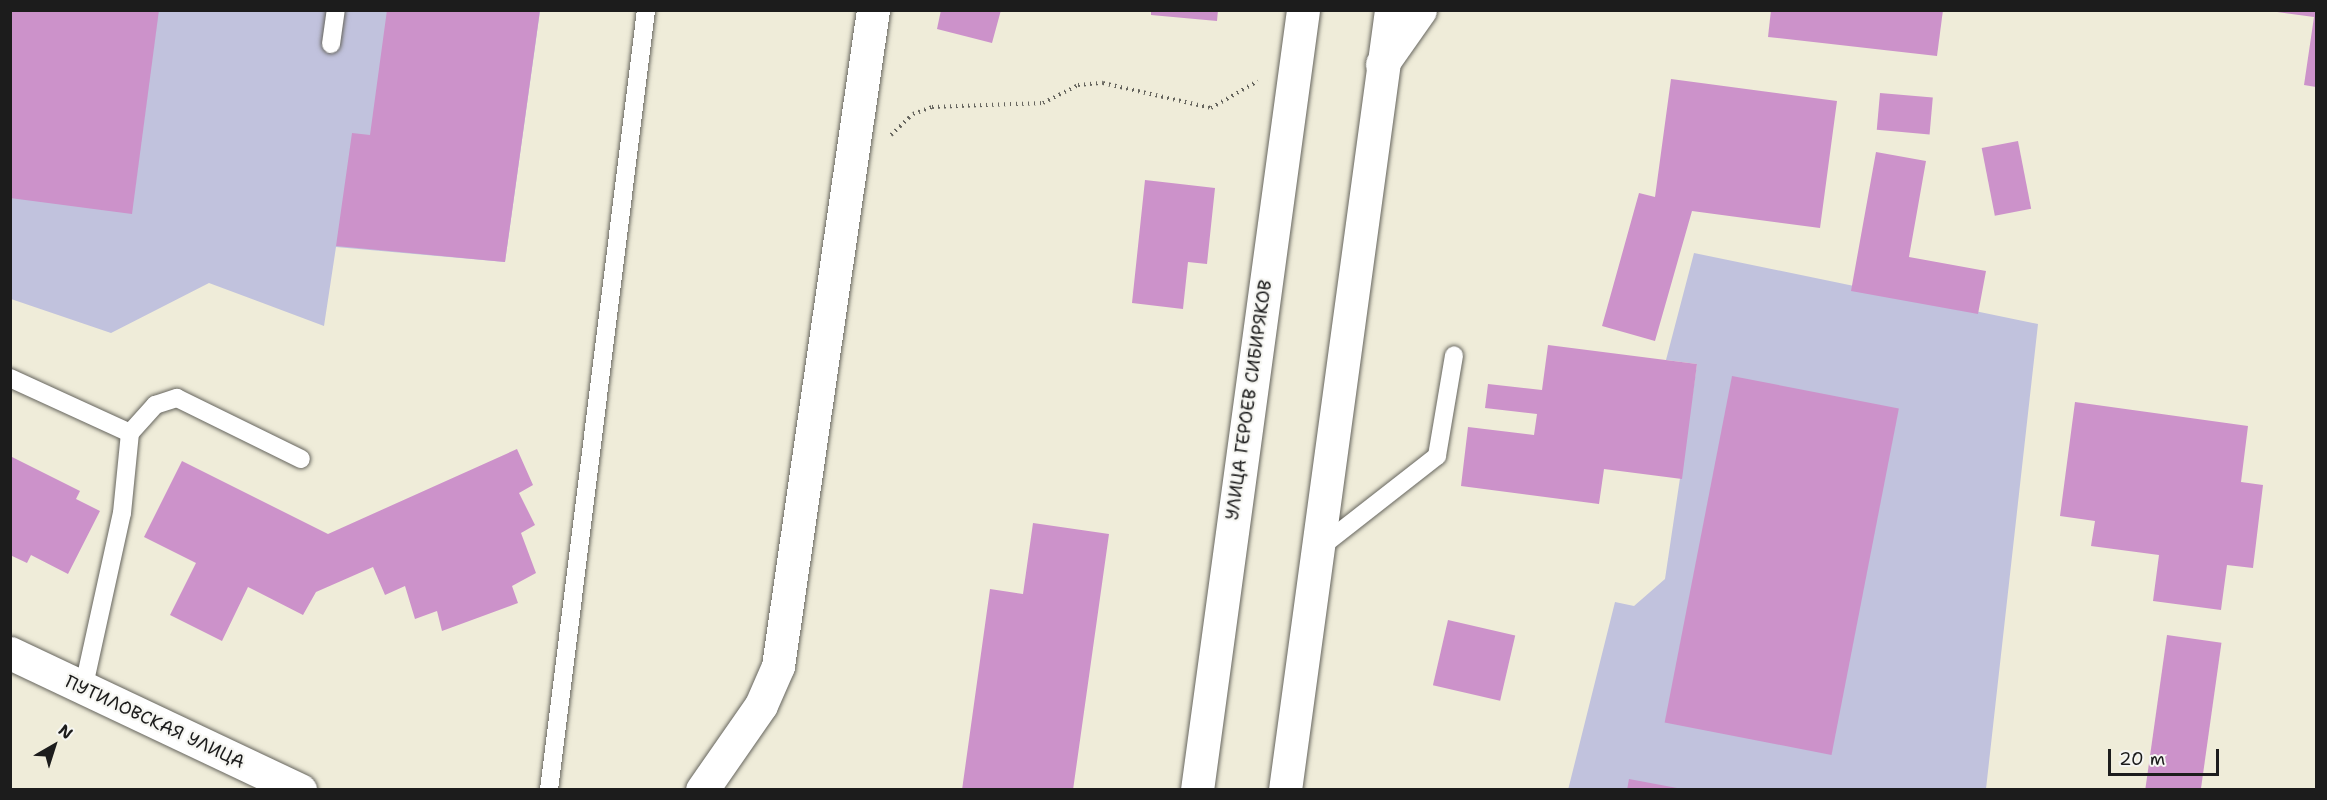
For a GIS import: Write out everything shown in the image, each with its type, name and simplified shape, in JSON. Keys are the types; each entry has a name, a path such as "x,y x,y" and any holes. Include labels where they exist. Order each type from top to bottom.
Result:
{"main road":[{"path":"702,789 761,705 778,666 873,10"},
{"name":"УЛИЦА ГЕРОЕВ СИБИРЯКОВ","path":"1197,789 1294,60 1304,10"},
{"path":"1285,789 1314,552 1391,10"},
{"path":"1382,64 1420,10"},
{"name":"ПУТИЛОВСКАЯ УЛИЦА","path":"10,653 83,690 300,789"}],"lane":[{"path":"331,44 336,10"},
{"path":"549,789 646,10"},
{"path":"1314,552 1437,456 1454,355"},
{"path":"10,378 130,433"},
{"path":"83,690 122,513 130,433 155,405 177,398 301,459"}],"path":[{"path":"889,137 913,114 932,106 1043,103 1078,85 1102,83 1211,108 1294,60"}],"shaded area":[{"path":"11,11 540,11 505,262 336,247 324,326 209,283 111,333 11,299"},
{"path":"1694,253 2038,324 1986,789 1568,790 1615,602 1634,606 1665,579 1697,364 1666,360"}],"building":[{"path":"10,10 159,10 132,214 10,198"},
{"path":"387,10 540,10 505,262 336,246 352,133 370,135"},
{"path":"941,10 1001,10 992,43 937,29"},
{"path":"1151,10 1218,10 1217,21 1151,15"},
{"path":"1771,10 1943,10 1937,56 1768,37"},
{"path":"2316,10 2316,87 2304,85 2314,17 2277,12"},
{"path":"1671,79 1837,101 1820,228 1692,211 1655,341 1602,326 1639,193 1655,197"},
{"path":"1880,93 1933,98 1930,134 1877,130"},
{"path":"2018,141 2031,209 1995,216 1982,148"},
{"path":"1876,152 1926,161 1909,257 1986,271 1978,314 1851,291"},
{"path":"1145,180 1215,188 1207,264 1188,262 1183,309 1132,303"},
{"path":"1548,345 1697,364 1682,479 1604,469 1599,504 1461,486 1468,427 1534,435 1537,414 1485,408 1488,384 1542,390"},
{"path":"1732,376 1899,408 1832,755 1665,723"},
{"path":"2075,402 2248,426 2241,482 2263,485 2253,568 2227,565 2221,610 2153,601 2159,555 2091,546 2095,521 2060,516"},
{"path":"517,449 533,485 519,493 535,525 521,533 536,573 512,586 518,603 442,631 437,611 415,619 405,586 385,595 373,567 316,592 303,615 248,587 222,641 170,615 196,563 144,537 182,461 328,534"},
{"path":"10,456 80,491 76,499 100,511 68,574 31,555 27,563 10,555"},
{"path":"1033,523 1109,534 1073,790 962,790 990,589 1023,594"},
{"path":"1448,620 1515,636 1500,701 1433,685"},
{"path":"2167,635 2221,643 2201,790 2145,790"},
{"path":"1629,779 1677,788 1677,790 1627,790"}]}
